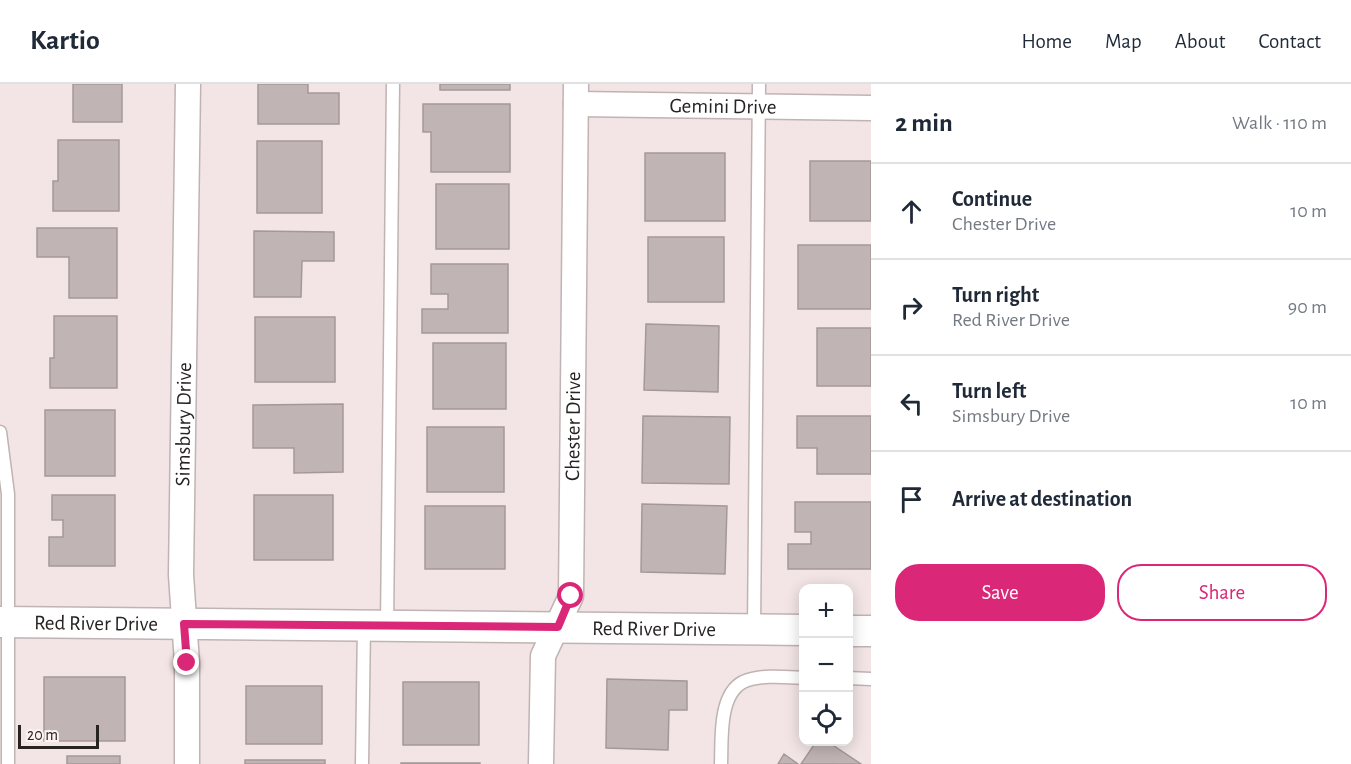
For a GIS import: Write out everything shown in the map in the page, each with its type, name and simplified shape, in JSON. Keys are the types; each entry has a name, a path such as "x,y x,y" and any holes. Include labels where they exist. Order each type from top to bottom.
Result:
{"street":[{"name":"Simsbury Drive","path":"187,764 187,663 181,575 188,84"},
{"name":"Gemini Drive","path":"576,94 757,108 871,108"},
{"name":"Chester Drive","path":"541,764 543,656 571,596 576,94"},
{"name":"Red River Drive","path":"4,622 799,630"},
{"path":"853,631 871,631"}],"lane":[{"path":"362,764 376,626 393,84"},
{"path":"754,630 759,84"},
{"path":"0,432 8,494 4,622 8,764"},
{"path":"721,764 723,716 729,698 742,682 765,677 799,678"},
{"path":"853,678 871,679"}],"building":[{"path":"73,84 122,84 122,122 73,122"},
{"path":"258,84 308,84 308,93 339,93 339,124 258,124"},
{"path":"440,84 510,84 510,90 440,90"},
{"path":"423,104 510,104 510,172 431,172 431,132 423,132"},
{"path":"58,140 119,140 119,211 53,211 53,181 58,181"},
{"path":"257,141 322,141 322,213 257,213"},
{"path":"645,153 725,153 725,221 645,221"},
{"path":"810,161 871,161 871,221 810,221"},
{"path":"436,184 509,184 509,249 436,249"},
{"path":"37,228 117,228 117,298 69,298 69,257 37,257"},
{"path":"254,231 334,232 334,261 302,261 301,297 254,297"},
{"path":"648,237 724,237 724,302 648,302"},
{"path":"798,245 871,245 871,309 798,309"},
{"path":"431,264 508,264 508,333 422,333 422,309 448,309 448,294 431,294"},
{"path":"54,316 117,316 117,388 50,388 50,358 54,358"},
{"path":"255,317 335,317 335,382 255,382"},
{"path":"646,324 719,326 718,392 644,390"},
{"path":"817,328 871,328 871,386 817,386"},
{"path":"433,343 506,343 506,409 433,409"},
{"path":"343,404 343,472 294,473 294,448 253,448 253,405"},
{"path":"45,410 115,410 115,476 45,476"},
{"path":"643,416 730,417 729,484 642,483"},
{"path":"797,416 871,416 871,474 817,474 817,448 797,448"},
{"path":"427,427 504,427 504,492 427,492"},
{"path":"52,495 115,495 115,566 49,566 49,537 63,537 63,520 52,520"},
{"path":"254,495 333,495 333,560 254,560"},
{"path":"795,502 871,502 871,569 788,569 788,544 811,544 811,532 795,532"},
{"path":"642,504 727,506 725,574 641,572"},
{"path":"425,506 505,506 505,569 425,569"},
{"path":"44,677 125,677 125,741 44,741"},
{"path":"607,679 687,681 687,710 669,710 668,750 606,748"},
{"path":"403,682 479,682 479,745 403,745"},
{"path":"246,686 322,686 322,744 246,744"},
{"path":"813,746 834,746 861,764 801,764"},
{"path":"784,754 798,764 778,764"},
{"path":"67,756 120,756 120,764 67,764"},
{"path":"245,760 325,760 325,764 245,764"},
{"path":"480,763 480,764 401,764"}],"route":[{"path":"187,663 184,624 558,627 571,596"}]}
